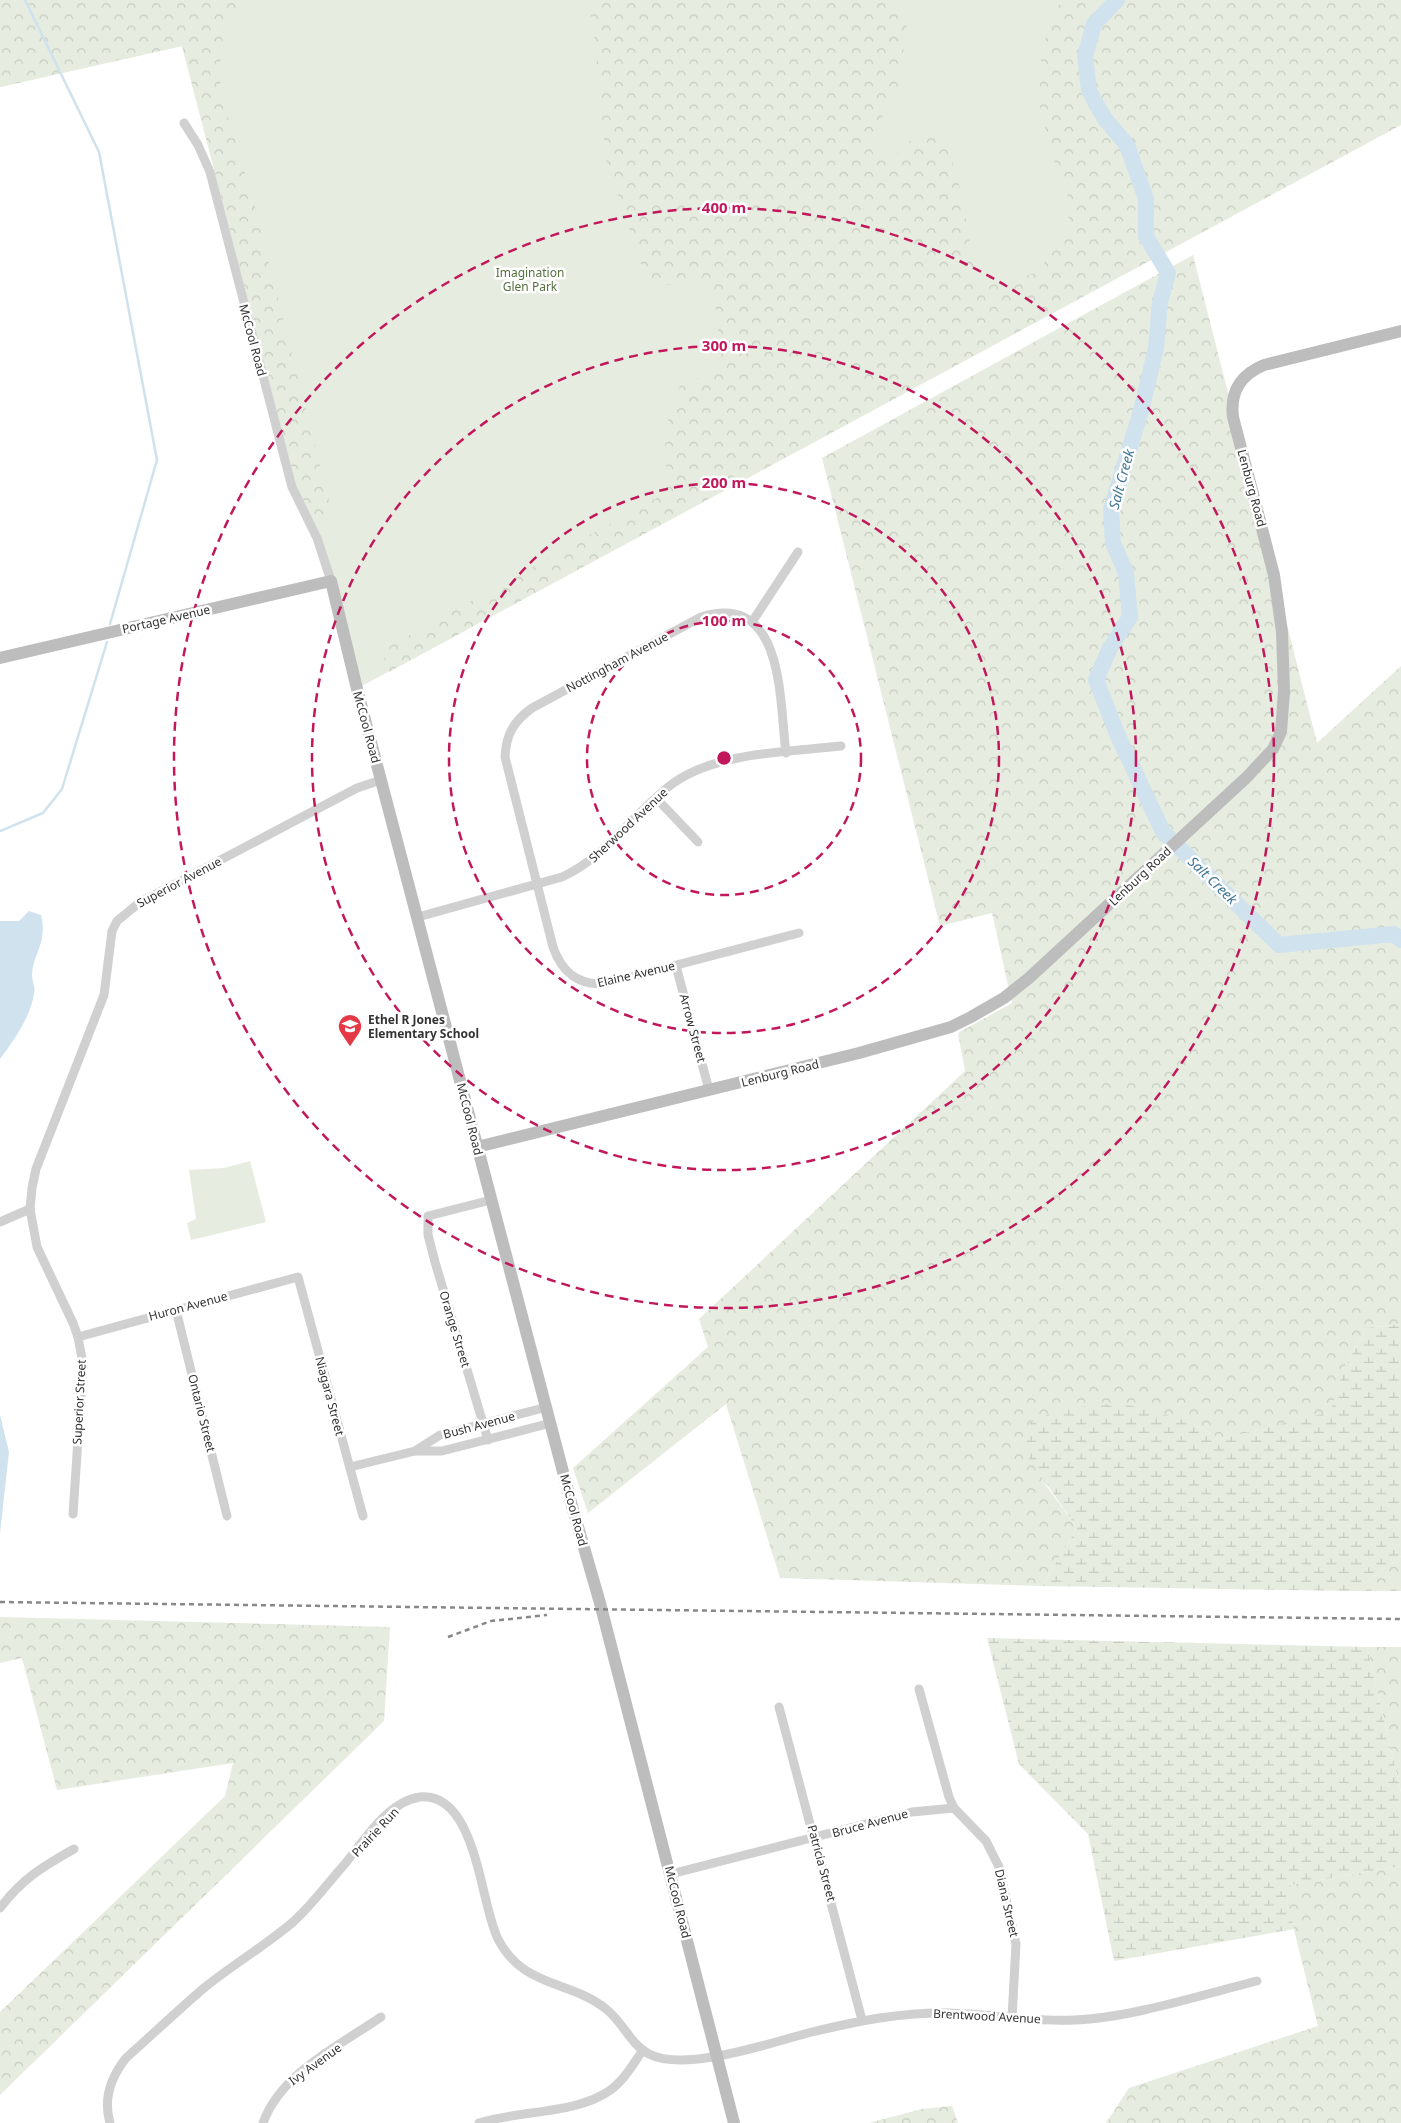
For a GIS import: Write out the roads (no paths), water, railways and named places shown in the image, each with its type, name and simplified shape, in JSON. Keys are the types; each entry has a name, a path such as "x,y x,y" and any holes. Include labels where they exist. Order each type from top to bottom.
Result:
{"street":[{"name":"McCool Road","path":"184,123 198,145 210,172 289,477 317,538 331,581 358,693 671,1874 734,2123"},
{"name":"Lenburg Road","path":"478,1147 869,1050 950,1026 972,1017 1004,998 1029,978 1265,759 1277,742 1282,723 1284,691 1278,592 1271,556 1233,417 1232,403 1235,390 1247,375 1264,365 1401,331"},
{"path":"786,753 771,648 761,630 752,622 798,552"},
{"name":"Portage Avenue","path":"0,658 331,581"},
{"name":"Nottingham Avenue","path":"536,884 505,756 505,745 513,724 532,708 701,617 731,613 752,622"},
{"name":"Sherwood Avenue","path":"418,917 562,877 587,863 656,798 684,776 710,764 841,746"},
{"name":"Superior Avenue","path":"30,1209 36,1170 104,995 109,942 117,921 140,903 357,788 381,780"},
{"path":"656,798 698,842"},
{"name":"Elaine Avenue","path":"536,884 557,958 571,976 586,983 600,984 799,933"},
{"name":"Arrow Street","path":"676,966 709,1090"},
{"name":"Orange Street","path":"488,1440 435,1262 428,1235 428,1216 491,1200"},
{"path":"0,1222 30,1209"},
{"name":"Superior Street","path":"30,1209 37,1247 43,1264 78,1337 83,1364 73,1514"},
{"name":"Huron Avenue","path":"78,1337 298,1277"},
{"name":"Niagara Street","path":"298,1277 363,1516"},
{"name":"Ontario Street","path":"176,1310 228,1516"},
{"name":"Bush Avenue","path":"414,1451 440,1435 546,1407"},
{"name":"Bush Avenue","path":"350,1468 414,1451 442,1451 551,1423"},
{"name":"Diana Street","path":"918,1689 945,1785 954,1808 986,1841 999,1868 1016,1944 1012,2018"},
{"name":"Patricia Street","path":"779,1707 862,2020"},
{"name":"Prairie Run","path":"110,2123 107,2112 111,2084 116,2070 126,2058 206,1987 291,1923 312,1903 386,1817 403,1803 421,1797 436,1800 450,1806 460,1821 469,1840 497,1938 524,1972 592,1999 608,2010 643,2050 664,2059 703,2059 718,2056"},
{"name":"Bruce Avenue","path":"671,1874 912,1812 954,1808"},
{"path":"0,1908 13,1891 34,1871 74,1850"},
{"name":"Brentwood Avenue","path":"718,2056 862,2020 887,2016 930,2013 1060,2020 1092,2019 1257,1981"},
{"name":"Ivy Avenue","path":"264,2123 274,2100 296,2075 381,2017"},
{"path":"480,2123 500,2117 568,2108 590,2102 609,2091 624,2077 643,2050"}],"water":[{"path":"29,911 41,915 43,925 43,933 33,967 34,992 32,1003 16,1036 0,1059 0,921 19,921"},
{"path":"0,1415 9,1452 0,1533"}],"waterway":[{"path":"25,0 99,152 157,460 110,624"},
{"name":"Salt Creek","path":"1117,0 1094,24 1085,56 1089,91 1105,119 1127,145 1146,199 1146,236 1168,273 1160,302 1156,348 1141,411 1111,509 1113,543 1126,573 1130,617 1110,648 1096,680 1118,736 1163,832 1279,945 1394,934 1401,940"},
{"path":"0,831 43,813 62,789 107,642"}],"railway":[{"path":"0,1602 1401,1619"},
{"path":"448,1637 491,1621 547,1615"}],"place":[{"name":"Ethel R Jones Elementary School","path":"350,1047"}],"park label":[{"name":"Imagination Glen Park","path":"530,279"}]}
